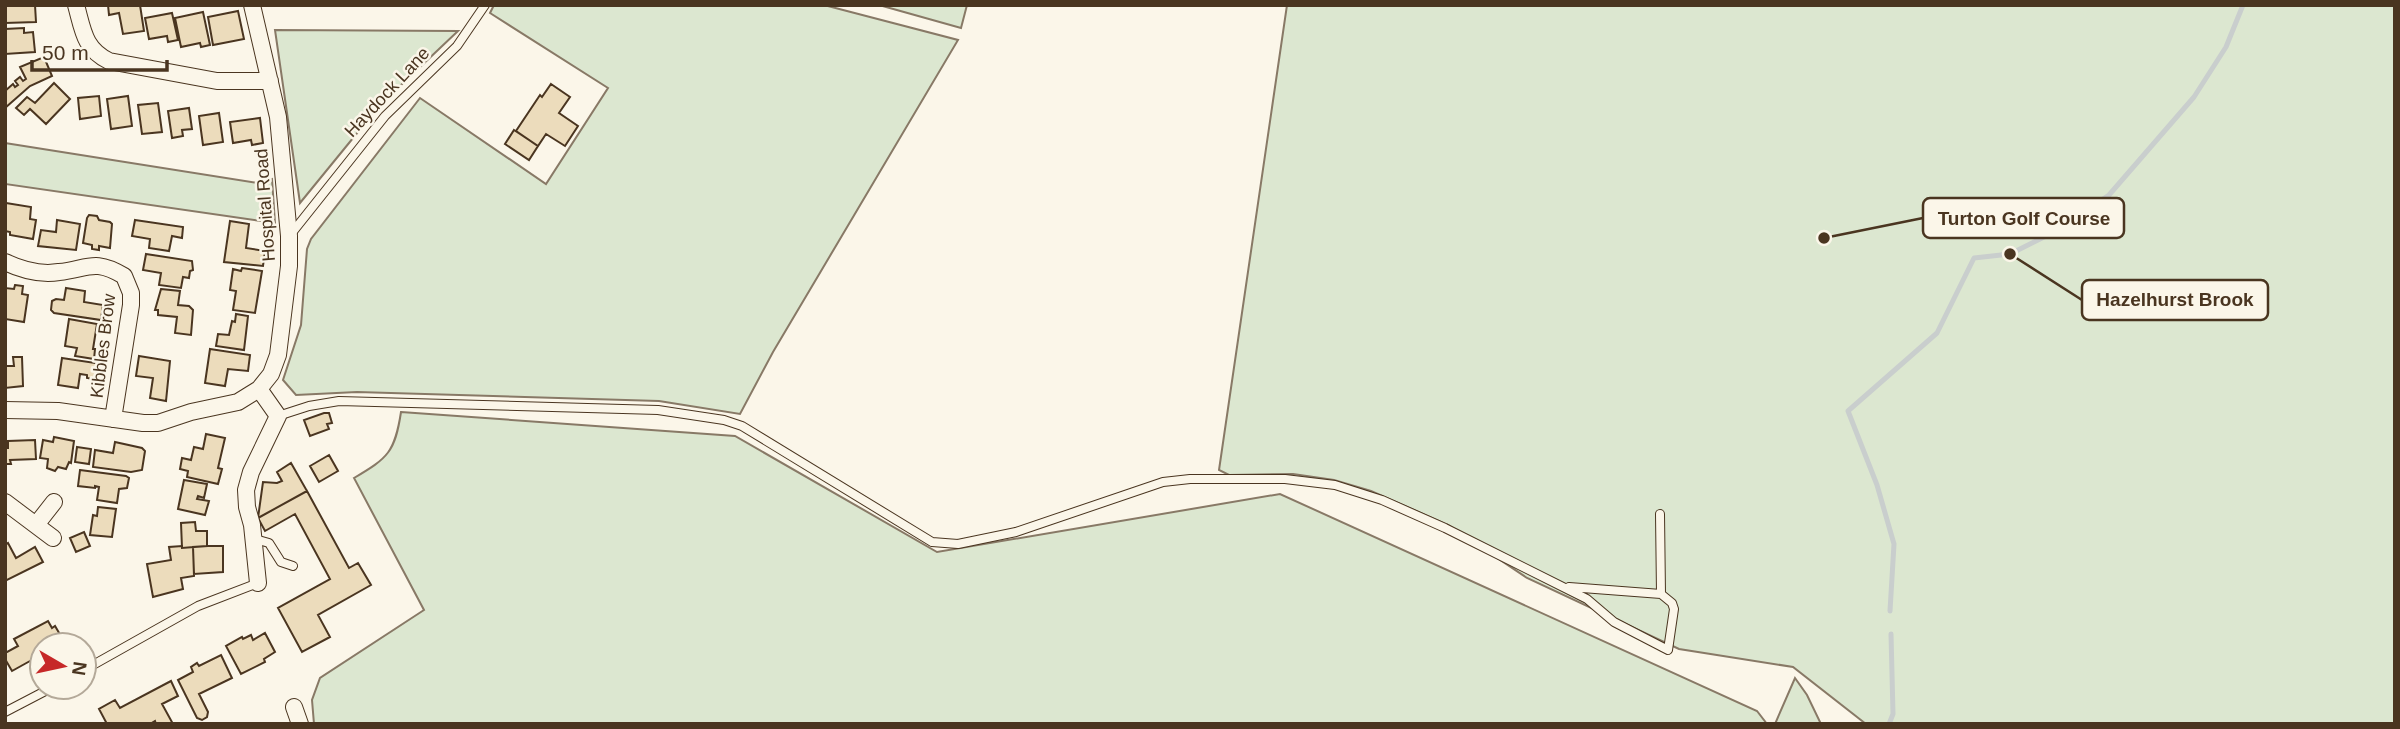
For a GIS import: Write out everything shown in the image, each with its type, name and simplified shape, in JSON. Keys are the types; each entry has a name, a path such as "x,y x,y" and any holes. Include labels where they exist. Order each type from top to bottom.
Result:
{"street":[{"path":"76,5 89,47 96,55 109,61 217,81 270,81"},
{"name":"Hospital Road","path":"252,5 278,117 289,236 289,266 278,355 271,374 259,389"},
{"name":"Kibbles Brow","path":"5,262 29,271 44,273 90,265 99,266 124,276 131,293 131,305 113,419"},
{"path":"5,410 58,411 144,424 158,423 198,410 229,406 259,389 278,416 251,472 246,490 258,583"},
{"path":"5,502 53,538"},
{"path":"36,525 54,502"},
{"path":"294,707 300,724"}],"lane":[{"name":"Haydock Lane","path":"289,236 385,116 457,46 485,5"},
{"path":"278,416 309,406 339,401 658,410 724,420 742,426 932,542 945,544 1016,532 1163,482 1190,479 1297,480 1335,485 1382,500 1445,528 1587,599 1625,629 1668,650 1674,609 1672,603 1661,594 1562,586"},
{"path":"1660,514 1661,594"},
{"path":"254,539 269,543 281,562 293,566"},
{"path":"98,662 198,606 258,583"},
{"path":"5,712 28,700"}],"green space":[{"path":"494,5 824,5 958,40 773,352 740,414 659,401 357,392 296,395 283,380 301,325 307,249 311,239 420,98 546,184 608,88 490,13"},
{"path":"879,5 967,5 961,28"},
{"path":"1287,5 2395,5 2395,724 1866,724 1793,667 1679,649 1527,578 1448,525 1371,491 1334,480 1293,474 1229,475 1219,470"},
{"path":"275,30 458,31 380,105 300,203"},
{"path":"5,143 258,183 272,179 275,223 5,184"},
{"path":"401,412 735,436 937,552 1280,494 1757,711 1767,724 314,724 312,700 320,678 424,610 354,478 375,465 388,452 396,436"},
{"path":"1795,678 1807,695 1821,724 1775,724"}],"building":[{"path":"5,5 35,5 36,22 5,23"},
{"path":"108,5 140,5 144,31 123,34 119,13 109,15"},
{"path":"238,11 244,39 213,45 208,17"},
{"path":"203,12 210,45 201,47 200,43 181,47 175,18"},
{"path":"172,13 178,40 168,42 167,36 149,39 145,18"},
{"path":"24,28 24,33 33,32 35,52 5,54 5,29"},
{"path":"44,57 52,76 30,86 5,108 5,91 13,84 15,87 18,85 15,81 20,77 23,81 26,79 20,67"},
{"path":"54,83 70,99 46,124 30,109 24,115 16,108 27,97 35,103"},
{"path":"551,84 570,97 559,113 578,126 565,146 546,134 538,146 516,131 540,95 542,97"},
{"path":"99,96 101,116 80,119 78,98"},
{"path":"128,96 132,126 111,129 107,99"},
{"path":"158,103 162,132 142,134 138,105"},
{"path":"189,108 192,129 182,130 183,136 172,138 168,111"},
{"path":"219,113 223,142 203,145 199,116"},
{"path":"260,118 263,143 252,145 251,140 233,143 230,122"},
{"path":"514,130 538,146 529,160 505,144"},
{"path":"6,203 31,207 30,219 36,220 33,239 10,235 10,232 5,231"},
{"path":"89,215 112,224 110,248 99,246 99,250 92,249 92,245 83,243"},
{"path":"57,220 80,224 76,250 38,246 41,230 56,232"},
{"path":"135,220 183,227 182,238 172,236 169,251 149,248 150,239 132,236"},
{"path":"230,221 249,224 246,248 265,251 263,266 224,262"},
{"path":"146,254 192,261 193,270 190,271 189,278 183,277 181,288 159,285 161,273 143,270"},
{"path":"242,268 262,271 255,313 233,310 236,291 230,290 233,269 241,271"},
{"path":"15,285 23,286 22,294 28,295 24,322 5,319 5,288 14,289"},
{"path":"66,288 85,291 84,302 103,305 101,320 54,313 51,310 52,301 64,300"},
{"path":"161,289 180,291 178,305 189,306 193,310 191,335 175,333 177,317 158,315 158,310 155,310"},
{"path":"236,314 248,316 244,350 216,346 218,334 229,335"},
{"path":"69,319 97,324 94,359 75,356 77,348 65,346"},
{"path":"210,349 250,355 248,371 228,369 225,386 205,383"},
{"path":"139,356 170,361 166,401 150,398 153,378 136,376"},
{"path":"13,357 22,357 23,386 5,388 5,366 14,366"},
{"path":"62,358 102,364 99,380 80,374 78,388 58,385"},
{"path":"329,413 332,423 327,424 329,429 310,436 304,420"},
{"path":"206,434 225,438 218,468 222,469 218,484 187,477 188,471 180,469 182,458 191,460 194,447 203,449"},
{"path":"54,437 74,441 71,463 69,462 66,469 58,467 55,471 47,468 48,459 40,458 43,440 53,442"},
{"path":"35,440 36,459 10,460 11,464 5,464 8,441"},
{"path":"115,442 145,451 142,470 131,472 93,467 95,450 113,453"},
{"path":"77,447 91,449 89,464 75,462"},
{"path":"329,455 338,471 319,482 310,466"},
{"path":"291,463 307,491 258,518 263,482 282,481 277,472"},
{"path":"80,470 126,476 129,478 127,488 119,489 117,503 97,500 99,487 78,486"},
{"path":"184,480 207,484 204,498 198,496 197,499 209,501 205,515 178,509"},
{"path":"307,491 349,568 358,563 371,585 318,615 330,637 302,652 278,608 330,579 295,514 265,531 258,518"},
{"path":"98,507 116,509 112,537 90,535 93,515 97,516"},
{"path":"195,522 196,531 207,531 207,546 182,548 181,523"},
{"path":"84,532 90,546 76,552 70,538"},
{"path":"8,543 16,558 35,547 43,562 5,581 5,545"},
{"path":"223,546 223,572 194,574 193,547"},
{"path":"169,547 193,547 194,576 181,578 183,589 153,597 147,564 171,560"},
{"path":"48,621 58,631 29,631"},
{"path":"28,632 28,662 12,671 5,659 5,653 18,646 14,639"},
{"path":"265,633 275,652 264,659 265,662 241,674 226,646 242,637 243,639 251,635 253,640"},
{"path":"221,655 232,678 199,694 208,712 207,717 202,720 197,718 178,680 193,672 191,667 197,663 199,666"},
{"path":"171,681 178,696 162,704 173,724 156,724 155,721 150,724 107,724 99,709 115,700 120,708"}],"waterway":[{"path":"1890,611 1894,544 1877,485 1848,411 1937,333 1974,258 2010,254 2052,233 2109,195 2194,97 2226,47 2243,5"},
{"path":"1889,724 1893,714 1891,634"}],"place":[{"name":"Turton Golf Course","path":"1824,238"},
{"name":"Hazelhurst Brook","path":"2010,254"}]}
